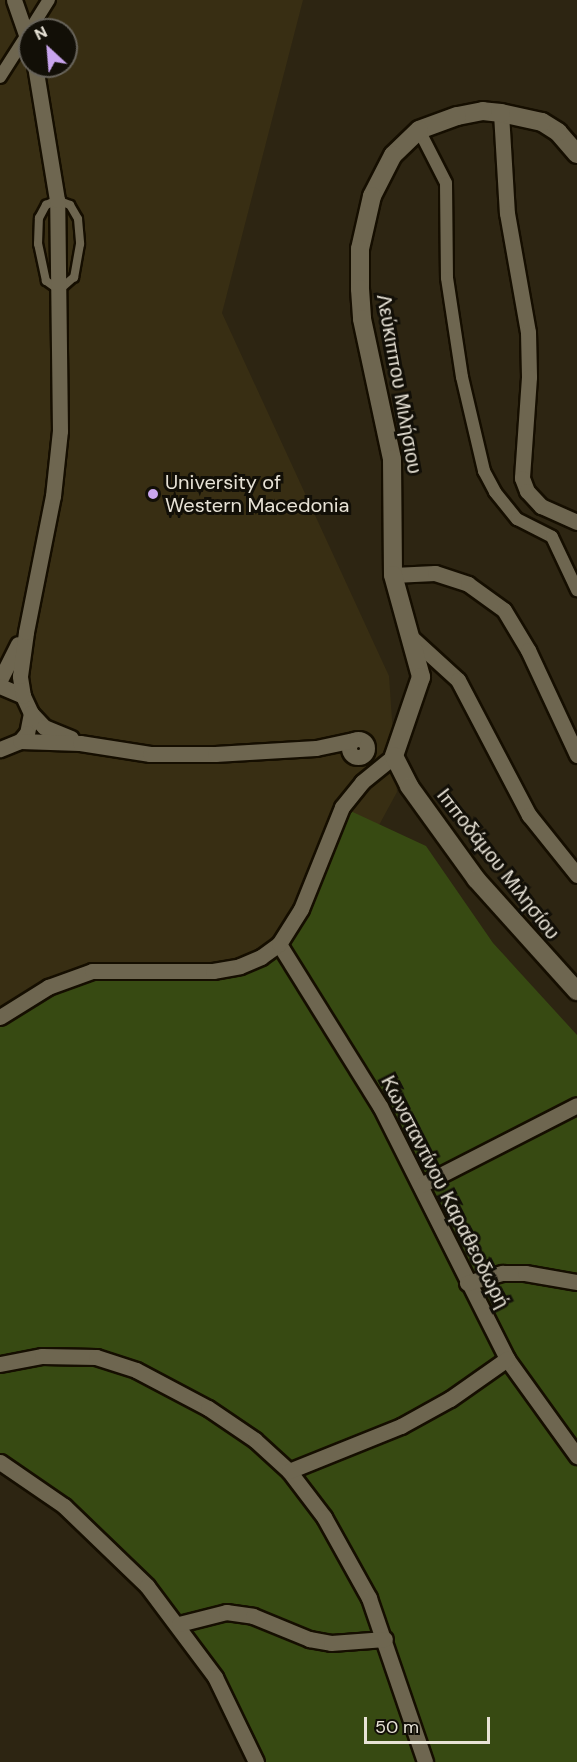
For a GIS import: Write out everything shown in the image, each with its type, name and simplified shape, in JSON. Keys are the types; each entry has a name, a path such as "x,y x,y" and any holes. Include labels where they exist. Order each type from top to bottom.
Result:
{"street":[{"path":"14,0 22,18"},
{"path":"39,18 49,0"},
{"path":"0,77 18,51"},
{"path":"37,78 57,200 60,431 54,496 26,632 20,676 23,696 31,713 44,727 80,743"},
{"path":"501,113 507,213 528,332 522,478 527,491 541,506 577,522"},
{"name":"Λεύκιππου Μιλήσιου","path":"394,756 400,731 412,714 420,685 412,638 393,575 390,548 394,477 362,320 360,249 372,196 400,148 419,130 457,116 501,113 542,122 558,132 577,154"},
{"path":"419,130 446,183 447,278 473,434 484,471 495,492 518,519 552,537 577,590"},
{"path":"393,575 435,573 484,592 504,610 528,650 577,755"},
{"path":"0,680 26,632"},
{"path":"412,638 458,680 529,815 577,875"},
{"path":"0,687 23,696"},
{"path":"20,741 27,733 31,713"},
{"path":"0,749 20,741 80,743 150,754 357,748 394,756"},
{"path":"0,1017 48,987 92,971 213,971 240,966 279,944 301,909 342,807 362,782 394,756"},
{"name":"Ιπποδάμου Μιλησίου","path":"394,756 409,786 476,879 577,991"},
{"name":"Κωνσταντίνου Καραθεοδωρή","path":"279,944 354,1058 421,1185 467,1283 507,1359 577,1455"},
{"path":"421,1185 577,1105"},
{"path":"467,1283 503,1273 525,1273 577,1282"},
{"path":"0,1364 42,1356 96,1357 135,1370 208,1408 255,1440 289,1471 353,1565 385,1639 425,1762"},
{"path":"289,1471 401,1426 450,1399 507,1359"},
{"path":"0,1462 64,1506 105,1542 179,1624 215,1677 256,1762"},
{"path":"179,1624 226,1612 254,1616 309,1639 331,1643 368,1643 385,1639"}],"shaded area":[{"name":"University of Western Macedonia","path":"0,0 303,0 222,313 389,676 397,792 280,1007 0,1093"}],"green space":[{"path":"342,807 426,846 493,943 577,1035 577,1762 256,1762 239,1721 147,1586 0,1462 0,1017 92,971 213,971 279,944"}],"place":[{"name":"University of Western Macedonia","path":"153,494"}]}
